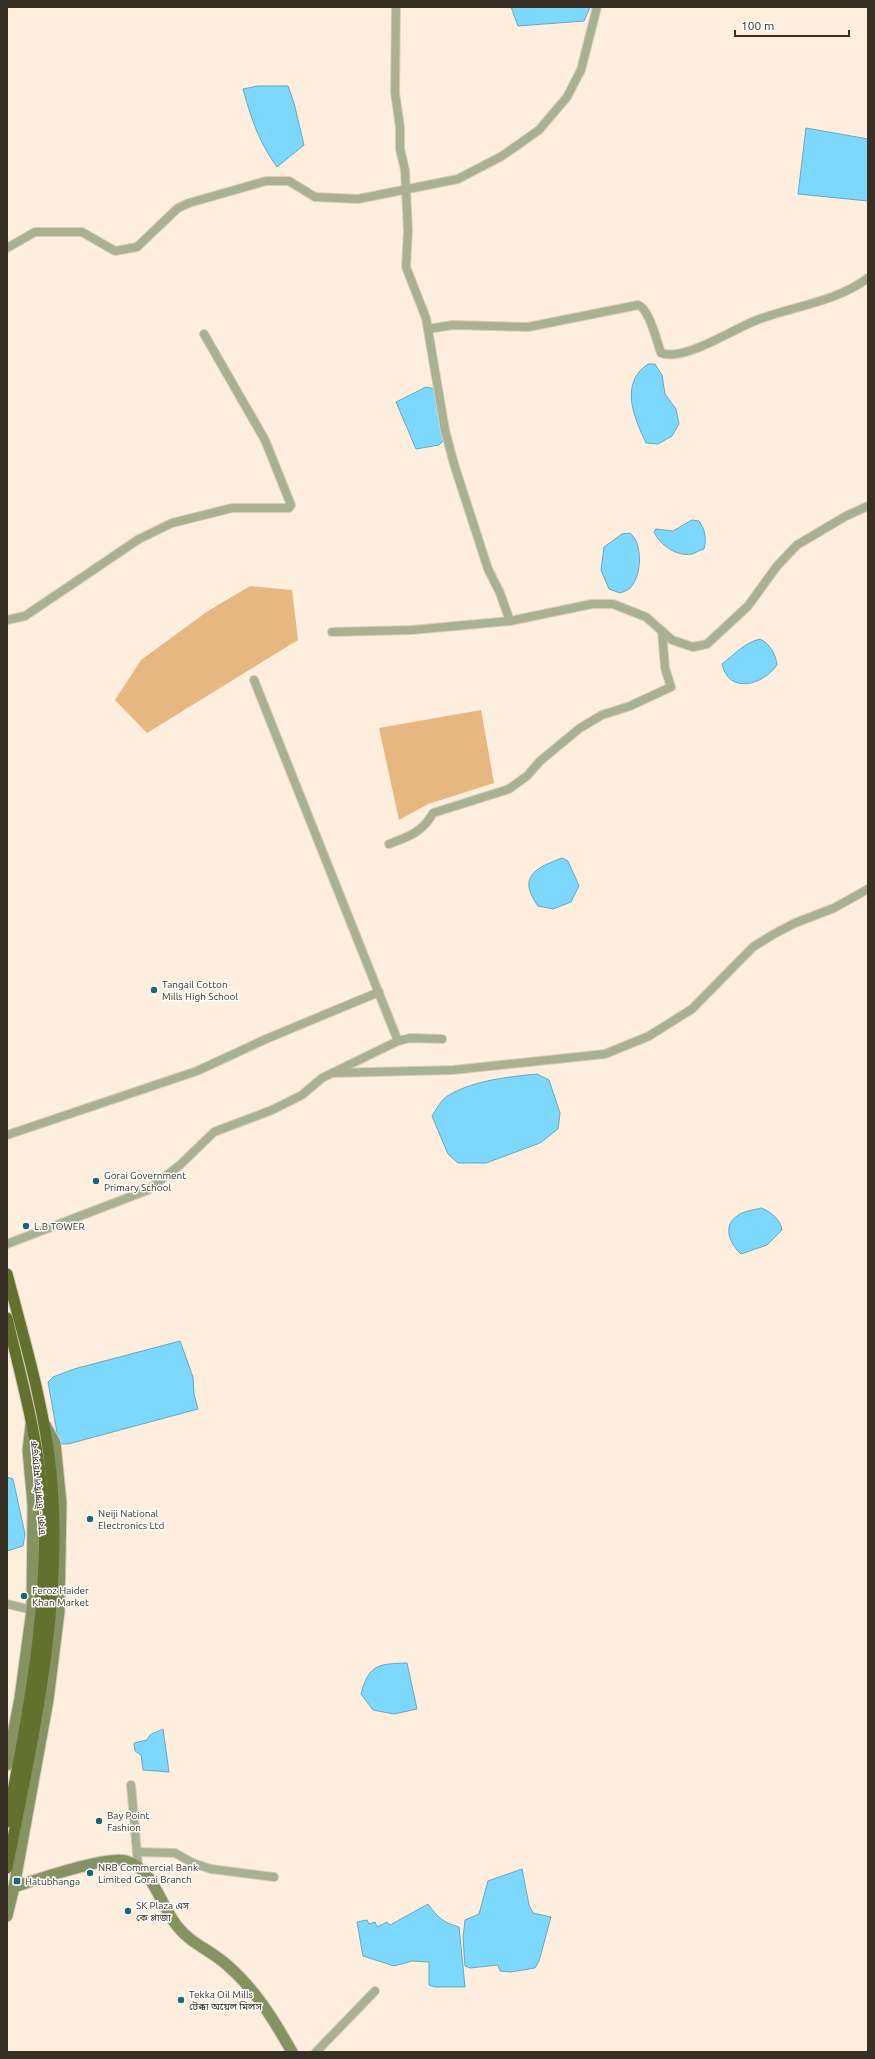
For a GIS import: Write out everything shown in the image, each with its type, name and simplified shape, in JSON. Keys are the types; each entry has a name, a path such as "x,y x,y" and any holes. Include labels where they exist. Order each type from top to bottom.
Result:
{"highway":[{"name":"ঢাকা - টাঙ্গাইল মহাসড়ক","path":"7,1274 44,1422 50,1471 54,1533 50,1624 41,1692 7,1868"},
{"name":"ঢাকা - টাঙ্গাইল মহাসড়ক","path":"7,1318 32,1421 40,1473 44,1531 40,1612 32,1690 7,1822"}],"main road":[{"path":"7,1765 20,1698 32,1610 32,1505 28,1450 32,1421"},
{"path":"7,1916 14,1887 48,1700 59,1612 61,1503 55,1444 44,1422"},
{"path":"14,1887 96,1863 124,1860 138,1865 153,1884 177,1927 202,1949 226,1963 252,1989 272,2018 292,2052"}],"street":[{"path":"396,7 395,93 406,189 408,231 406,267 426,318 445,430 454,464 488,569 500,593 510,621"},
{"path":"7,248 35,232 82,232 114,251 137,247 178,208 189,203 266,180 288,181 315,197 328,199 358,199 458,179 502,156 539,130 567,97 581,70 597,7"},
{"path":"428,329 453,325 528,327 638,305 642,306 646,313 661,353 667,355 699,348 756,320 818,302 861,283 868,278"},
{"path":"7,620 25,616 139,539 172,523 232,508 289,508 292,505 265,440 204,334"},
{"path":"332,632 412,630 510,621 592,604 613,604 646,617 672,640 693,647 707,644 748,606 777,566 797,545 846,516 868,506"},
{"path":"389,844 416,835 429,821 433,813 509,789 527,776 540,761 580,728 602,715 630,706 671,687 666,668 662,631"},
{"path":"254,680 398,1041"},
{"path":"333,1073 453,1070 605,1054 649,1036 692,1009 753,947 795,923 834,908 868,889"},
{"path":"7,1135 197,1071 266,1038 379,992"},
{"path":"7,1244 148,1190 180,1165 214,1132 272,1110 302,1095 322,1078 398,1041 410,1038 442,1039"},
{"path":"7,1604 32,1610"},
{"path":"131,1785 138,1865"},
{"path":"138,1852 176,1853 193,1863 211,1869 274,1877"},
{"path":"316,2052 375,1991"}],"shaded area":[{"path":"250,586 292,590 298,640 147,733 115,700 141,660 208,611"},
{"path":"481,710 494,783 428,804 399,820 379,728"}],"water":[{"path":"511,7 590,7 584,21 518,26"},
{"path":"258,86 288,86 294,103 304,145 277,167 256,130 243,89"},
{"path":"806,128 868,139 868,201 798,194"},
{"path":"648,364 655,364 662,375 665,394 676,409 679,424 672,436 658,444 646,443 637,422 632,401 631,391 634,381 639,372"},
{"path":"426,387 435,389 445,439 439,445 416,449 396,402"},
{"path":"692,520 699,521 704,531 705,541 704,549 692,554 681,554 675,552 660,541 654,532 656,529 673,531"},
{"path":"630,533 637,544 639,551 639,567 635,581 631,587 620,593 609,589 601,570 604,547 622,534"},
{"path":"760,639 772,649 777,665 771,672 755,682 747,684 732,680 726,674 722,664 744,646"},
{"path":"562,858 568,861 579,886 571,902 553,909 538,906 529,888 529,881 532,875 544,866"},
{"path":"537,1074 549,1080 560,1113 558,1129 540,1143 486,1163 458,1163 448,1154 432,1116 439,1104 446,1097 459,1090 481,1083 503,1078"},
{"path":"761,1208 774,1216 780,1223 782,1230 767,1245 741,1254 737,1250 729,1235 732,1220 739,1214"},
{"path":"180,1341 193,1377 194,1394 198,1409 68,1444 59,1444 48,1382 53,1377 74,1369"},
{"path":"7,1477 13,1479 25,1534 23,1546 7,1551"},
{"path":"407,1663 417,1709 394,1714 373,1710 361,1694 367,1677 371,1671 382,1665"},
{"path":"163,1729 169,1772 143,1770 141,1755 135,1751 134,1743 147,1740 150,1735"},
{"path":"522,1869 529,1905 533,1913 551,1917 539,1961 535,1968 511,1972 500,1971 498,1965 470,1968 465,1966 463,1938 465,1920 479,1914 488,1881"},
{"path":"428,1904 441,1919 449,1924 459,1927 465,1987 435,1987 429,1985 429,1962 412,1961 394,1966 363,1956 357,1922 367,1920 369,1924 375,1922 377,1927 387,1922 390,1925"}],"place":[{"name":"Tangail Cotton Mills High School","path":"154,990"},
{"name":"Gorai Government Primary School","path":"96,1181"},
{"name":"L.B TOWER","path":"26,1226"},
{"name":"Neiji National Electronics Ltd","path":"90,1519"},
{"name":"Feroz Haider Khan Market","path":"24,1596"},
{"name":"Bay Point Fashion","path":"99,1821"},
{"name":"NRB Commercial Bank Limited Gorai Branch","path":"90,1873"},
{"name":"Hatubhanga","path":"17,1881"},
{"name":"SK Plaza এস কে প্লাজা","path":"128,1911"},
{"name":"Tekka Oil Mills টেক্কা অয়েল মিলস","path":"181,2000"}]}
